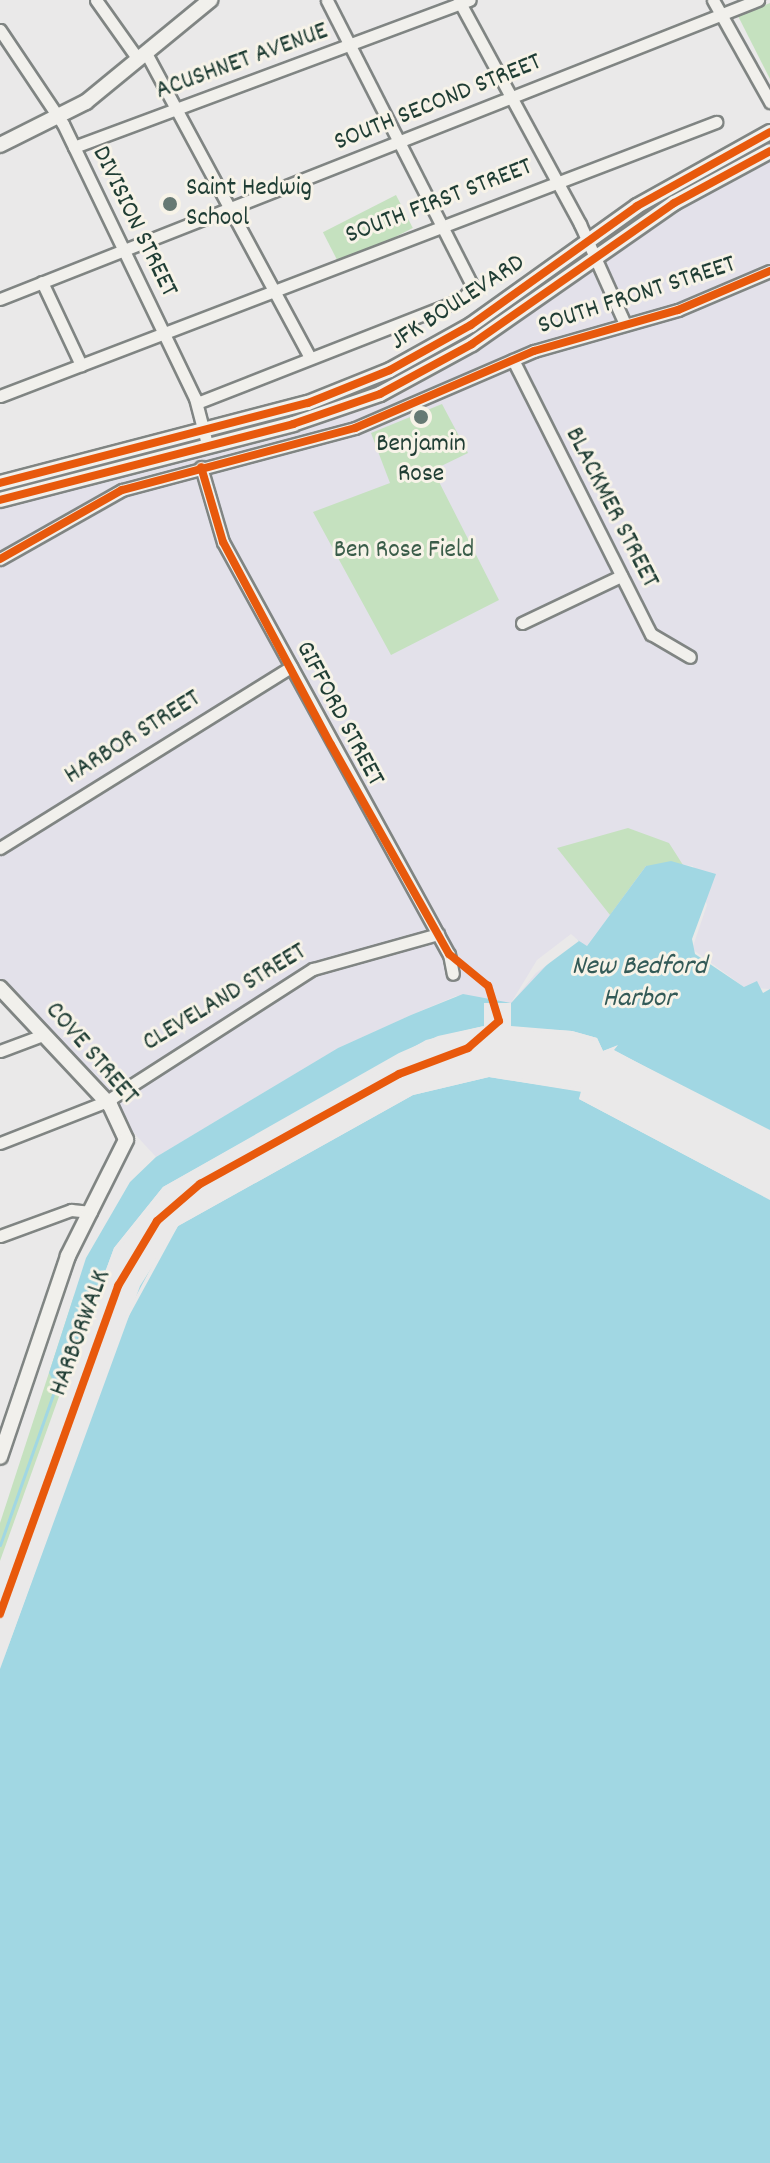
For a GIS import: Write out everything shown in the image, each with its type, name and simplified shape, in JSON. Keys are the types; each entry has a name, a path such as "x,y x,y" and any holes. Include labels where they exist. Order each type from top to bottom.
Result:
{"main road":[{"path":"0,145 57,116 142,56 207,1"},
{"name":"JFK BOULEVARD","path":"0,483 308,403 390,370 471,325 587,240 770,132"},
{"name":"JFK BOULEVARD","path":"0,500 313,419 397,386 472,344 593,256 770,151"},
{"name":"COVE STREET","path":"0,988 107,1101 125,1132 121,1159 91,1212"},
{"path":"0,1457 65,1263 91,1212"}],"street":[{"path":"96,0 179,108 276,287 310,357"},
{"path":"197,403 462,299 473,287 404,139 348,46 327,0"},
{"path":"713,0 770,102"},
{"name":"SOUTH SECOND STREET","path":"0,299 235,210 510,96 758,0"},
{"path":"463,1 587,240 625,324"},
{"name":"ACUSHNET AVENUE","path":"74,147 463,1"},
{"name":"DIVISION STREET","path":"0,30 74,147 197,403 207,444"},
{"name":"SOUTH FIRST STREET","path":"0,396 276,287 716,122"},
{"name":"SOUTH FRONT STREET","path":"0,559 105,497 201,467 355,428 513,360 625,324 770,271"},
{"path":"42,282 81,365"},
{"name":"BLACKMER STREET","path":"513,360 651,634 690,657"},
{"name":"GIFFORD STREET","path":"201,467 223,542 438,934 453,974"},
{"path":"522,623 621,576"},
{"name":"HARBOR STREET","path":"0,848 291,667"},
{"name":"CLEVELAND STREET","path":"0,1143 107,1101 313,969 438,934"},
{"path":"0,1051 43,1035"},
{"path":"0,1236 71,1210 91,1212"}],"shaded area":[{"path":"770,151 770,989 744,987 692,949 707,905 693,866 683,865 610,915 586,947 511,1003 456,996 411,1015 338,1048 156,1157 0,988 0,500 293,424 397,386 593,256"}],"green space":[{"path":"770,3 770,79 738,16"},
{"path":"396,195 413,228 340,265 323,232"},
{"name":"Ben Rose Field","path":"442,404 468,453 433,470 499,600 391,655 313,512 390,483 371,433"},
{"path":"628,828 669,843 683,865 646,866 610,915 557,848"},
{"path":"74,1296 80,1338 0,1561 0,1523"}],"water":[{"name":"New Bedford Harbor","path":"671,861 716,874 692,939 695,954 744,987 757,981 763,993 770,989 770,1130 613,1050 617,1046 603,1051 597,1038 572,1031 484,1026 426,1040 163,1187 114,1248 67,1376 56,1386 49,1373 86,1258 130,1182 156,1157 338,1048 411,1015 463,994 511,1003 573,937 587,946 646,866"},
{"path":"489,1077 582,1092 579,1099 770,1200 770,2163 0,2163 0,1669 140,1286 178,1226 413,1095"}],"pier":[{"path":"571,934 586,947 579,941 536,973 511,1003 537,960"},
{"path":"484,1003 511,1003 511,1026 572,1031 597,1038 603,1051 618,1045 614,1050 770,1134 609,1050 602,1054 594,1041 571,1035 485,1026 427,1044 166,1190 118,1250 71,1377 63,1387 114,1248 163,1187 399,1053 438,1036 484,1026"},
{"path":"488,1073 583,1088 584,1097 770,1200 579,1099 581,1091 489,1077 413,1095 178,1226 123,1327 0,1669 120,1326 175,1223 411,1092"}],"waterway":[{"path":"0,1545 56,1386"}],"cycle path":[{"path":"0,483 308,403 390,370 471,325 637,206 770,132"},
{"path":"0,500 293,424 380,394 472,344 674,203 770,151"},
{"path":"0,559 122,490 355,428 534,351 678,310 770,271"},
{"name":"HARBORWALK","path":"0,1614 118,1286 157,1221 200,1184 399,1074 468,1048 499,1021 488,986 449,954 331,745 223,542 201,467"}],"place":[{"name":"Saint Hedwig School","path":"170,204"},
{"name":"Benjamin Rose","path":"421,417"}]}
